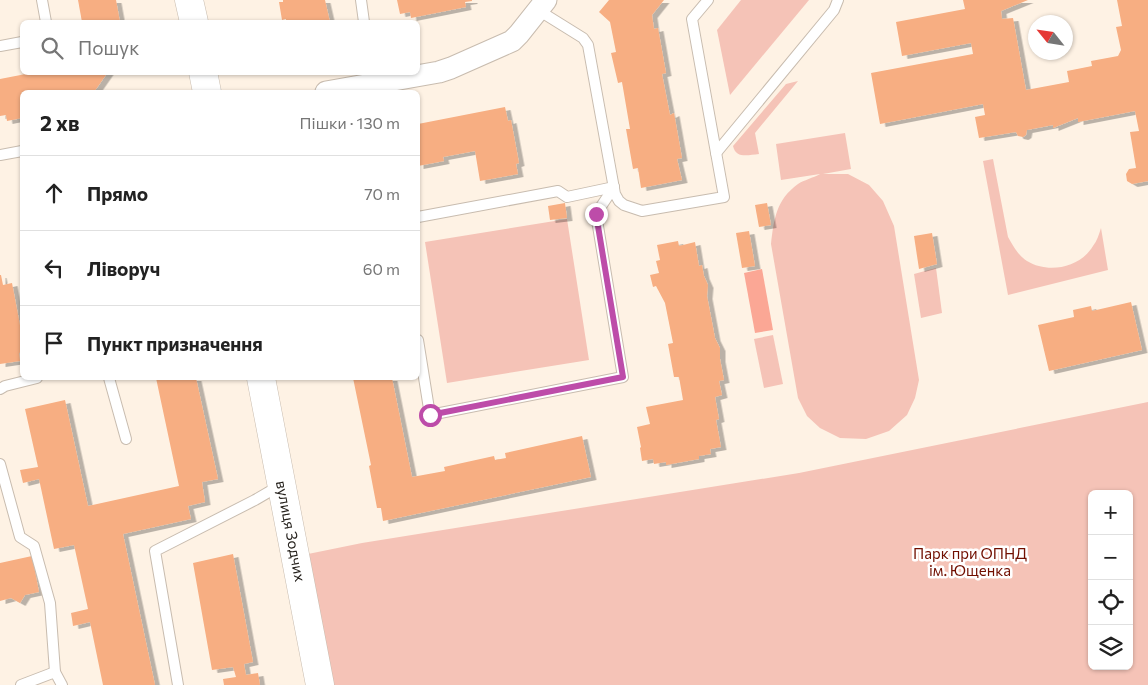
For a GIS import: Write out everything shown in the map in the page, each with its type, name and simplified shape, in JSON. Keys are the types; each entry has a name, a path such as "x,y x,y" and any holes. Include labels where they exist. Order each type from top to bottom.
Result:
{"main road":[{"path":"189,0 194,20"},
{"path":"204,75 207,90"},
{"name":"вулиця Зодчих","path":"261,380 320,685"}],"street":[{"path":"420,74 439,72 452,68 512,41 520,34 542,5"},
{"path":"333,90 375,78 407,75"}],"lane":[{"path":"42,0 46,20"},
{"path":"361,0 364,20"},
{"path":"542,5 583,38 588,45 615,194 624,206 642,211 724,197 692,19 708,0"},
{"path":"716,153 834,10 838,0"},
{"path":"0,46 20,42"},
{"path":"0,155 20,151"},
{"path":"420,217 558,191 566,197 614,187"},
{"path":"420,352 430,415 623,377 596,214 614,187"},
{"path":"0,389 29,380"},
{"path":"110,380 126,439"},
{"path":"0,464 20,537 34,546 50,603 55,672 62,685"},
{"path":"178,685 155,551 282,485"},
{"path":"22,685 55,672"}],"green space":[{"path":"741,0 809,0 730,95 717,30"},
{"path":"798,81 755,133 759,154 740,155 737,153 733,146 786,84"},
{"path":"845,133 851,169 823,174 848,174 869,185 883,201 894,226 919,380 915,398 907,415 889,431 866,439 840,438 820,428 807,416 798,398 771,244 777,211 785,197 798,184 820,174 781,180 776,144"},
{"path":"993,159 1008,237 1021,256 1035,265 1044,267 1054,268 1072,264 1087,253 1096,242 1101,228 1108,270 1008,295 983,161"},
{"path":"567,219 589,360 447,383 425,242"},
{"path":"936,268 942,313 921,318 914,274"},
{"path":"773,335 783,384 764,388 754,339"},
{"name":"Парк при ОПНД ім. Ющенка","path":"1148,402 1148,685 331,685 308,554 362,543 799,473"}],"shaded area":[{"path":"762,269 773,330 755,333 744,273"}],"building":[{"path":"78,0 116,0 120,20 82,20"},
{"path":"283,0 325,0 330,20 282,20 279,2 283,2"},
{"path":"397,0 472,1 465,2 466,7 411,18 410,12 400,14"},
{"path":"609,0 664,0 652,15 654,29 658,28 666,73 662,74 670,115 674,113 682,158 677,159 682,180 641,188 638,168 633,169 626,129 630,129 622,82 618,83 611,53 616,52 610,22 599,12"},
{"path":"963,0 1028,0 1001,11 1002,19 1013,18 1026,90 1069,82 1067,71 1092,66 1091,61 1118,56 1121,50 1116,27 1122,26 1117,0 1148,0 1148,181 1132,184 1127,181 1126,174 1129,169 1136,168 1130,132 1139,131 1135,111 1078,122 1078,118 1053,128 1053,125 1027,130 1026,135 1023,137 1018,136 1016,132 979,138 975,117 985,115 983,104 880,124 871,73 973,54 971,43 902,56 896,22 965,9"},
{"path":"21,75 106,75 95,90 20,90 20,118 7,121 6,115 0,116 0,79"},
{"path":"505,107 508,121 511,120 519,163 516,164 518,174 480,181 475,151 443,157 444,161 420,166 420,124"},
{"path":"565,203 567,218 550,220 548,206"},
{"path":"767,203 771,225 759,227 755,205"},
{"path":"749,231 755,266 742,268 736,233"},
{"path":"932,233 937,264 919,269 914,236"},
{"path":"678,241 679,246 695,242 699,266 702,265 708,285 707,296 715,338 720,348 724,380 719,381 722,395 715,397 719,419 716,420 721,447 710,449 711,454 699,456 699,459 666,465 666,462 654,464 653,459 642,461 637,427 650,424 646,407 683,400 679,377 674,377 668,344 673,343 665,303 656,286 653,287 650,275 659,273 656,261 660,260 657,245"},
{"path":"1,275 3,285 12,283 20,325 20,361 0,364"},
{"path":"1131,302 1142,350 1049,371 1038,325 1074,317 1073,310 1091,306 1092,311"},
{"path":"156,380 196,380 218,479 202,482 205,502 188,506 191,519 123,534 155,685 103,685 90,622 73,626 71,613 88,609 74,545 54,549 39,479 23,483 20,470 38,467 25,409 65,400 88,506 179,486"},
{"path":"353,380 392,380 412,477 445,471 444,467 494,456 495,460 506,458 505,453 582,436 591,477 383,521 381,508 377,508 369,466 371,465"},
{"path":"233,554 253,662 244,664 246,675 258,673 260,685 224,685 223,679 236,677 233,667 212,670 193,563"},
{"path":"32,556 39,592 25,595 20,603 11,598 0,601 0,563"}],"route":[{"path":"430,415 623,377 596,214"}]}
